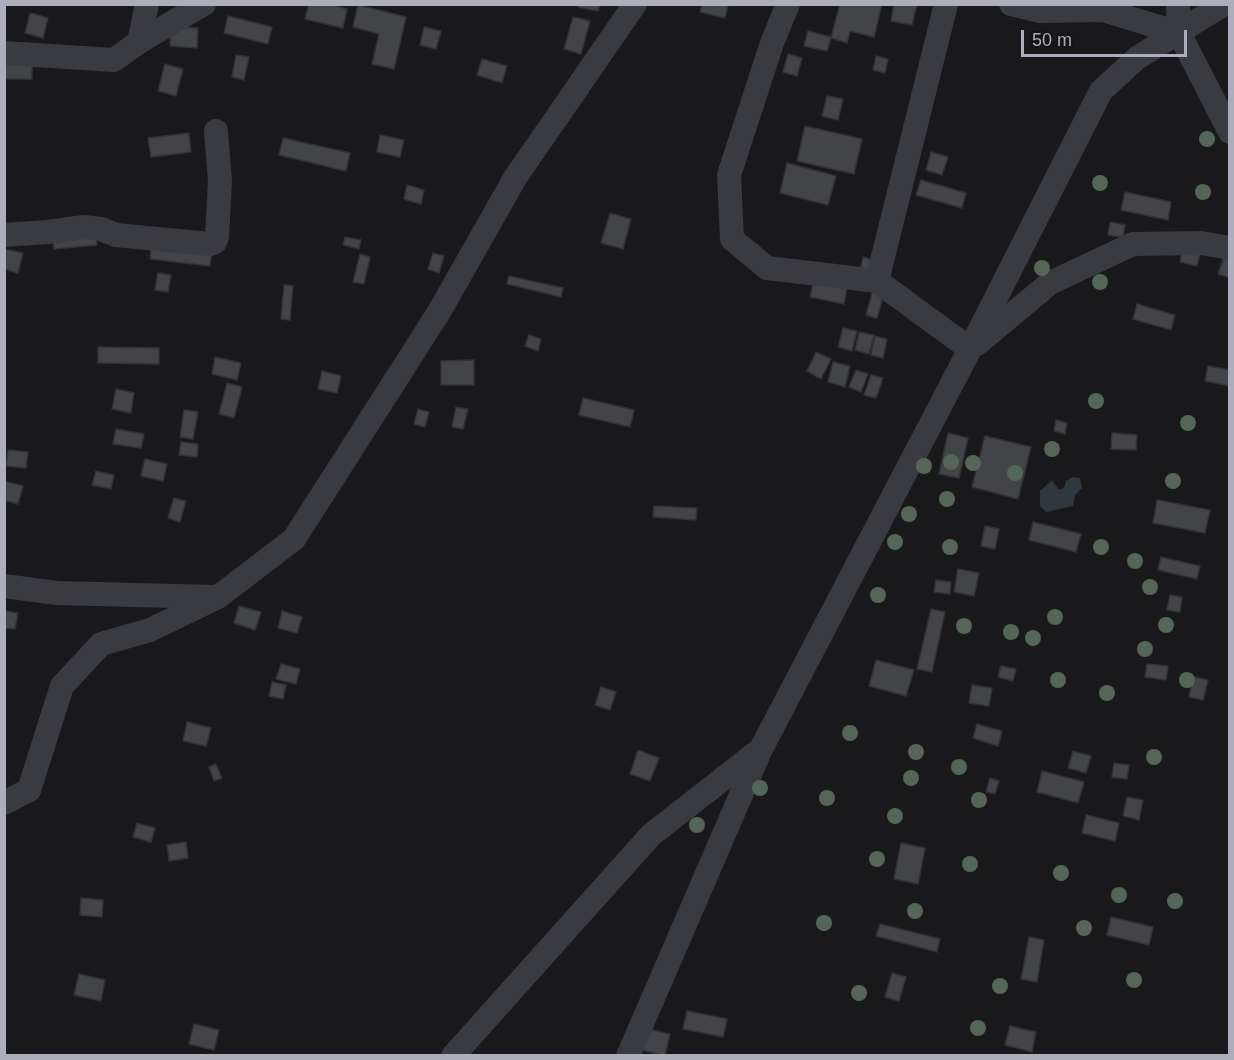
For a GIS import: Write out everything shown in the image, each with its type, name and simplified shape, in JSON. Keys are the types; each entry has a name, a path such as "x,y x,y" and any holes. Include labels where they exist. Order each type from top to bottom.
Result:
{"street":[{"path":"139,42 147,4"},
{"path":"4,53 114,60 139,42 204,4"},
{"path":"4,803 30,790 62,686 101,644 150,630 218,597 294,539 439,312 515,178 635,4"},
{"path":"788,4 772,43 729,175 732,239 767,268 877,281 970,350"},
{"path":"877,281 946,4"},
{"path":"1011,4 1040,11 1103,10 1179,33"},
{"path":"1178,4 1179,33 1230,132"},
{"path":"628,1056 761,749 970,350 1101,91 1137,58 1224,4"},
{"path":"4,235 84,227 101,229 116,235 210,244 215,242 220,181 216,131"},
{"path":"970,350 1050,283 1133,244 1201,243 1230,248"},
{"path":"4,586 57,593 218,597"},
{"path":"453,1056 651,835 761,749"}],"shaded area":[{"path":"1073,477 1080,478 1082,488 1075,495 1073,506 1046,512 1040,506 1040,491 1052,480 1059,490 1064,488 1066,481"}],"building":[{"path":"309,4 329,4 347,9 343,28 305,19"},
{"path":"579,4 600,4 598,11 578,7"},
{"path":"702,4 728,4 725,18 700,12"},
{"path":"840,4 882,4 874,37 850,31 847,43 831,38"},
{"path":"894,4 917,4 912,25 891,21"},
{"path":"358,5 406,17 394,69 372,64 379,34 353,27"},
{"path":"30,13 48,18 43,38 25,33"},
{"path":"228,16 272,27 268,44 224,33"},
{"path":"573,17 590,21 581,54 564,49"},
{"path":"171,27 198,28 197,48 170,46"},
{"path":"424,27 441,31 436,49 420,45"},
{"path":"808,31 831,37 827,51 804,46"},
{"path":"788,54 802,58 797,76 783,72"},
{"path":"236,55 249,57 244,80 232,77"},
{"path":"876,56 888,59 885,73 873,70"},
{"path":"482,59 507,66 502,83 477,75"},
{"path":"4,60 32,60 32,79 4,79"},
{"path":"165,64 183,69 176,96 158,91"},
{"path":"827,96 843,99 838,120 822,116"},
{"path":"805,126 862,139 854,174 797,161"},
{"path":"189,133 191,152 151,157 148,138"},
{"path":"380,135 404,140 400,157 377,152"},
{"path":"283,138 350,153 346,171 279,155"},
{"path":"931,152 948,157 942,175 926,170"},
{"path":"787,163 836,176 828,205 780,193"},
{"path":"921,180 966,193 962,208 916,195"},
{"path":"407,185 424,190 421,204 404,199"},
{"path":"1125,192 1171,202 1168,220 1121,210"},
{"path":"610,213 631,219 623,249 601,243"},
{"path":"1110,222 1125,225 1123,237 1108,235"},
{"path":"95,229 97,245 54,249 53,234"},
{"path":"345,237 361,240 359,249 343,245"},
{"path":"152,241 212,248 210,266 150,259"},
{"path":"4,249 23,253 18,273 4,269"},
{"path":"1182,250 1200,253 1197,266 1180,262"},
{"path":"433,253 444,256 439,273 428,269"},
{"path":"360,254 370,257 364,284 353,282"},
{"path":"863,257 878,261 859,277"},
{"path":"1224,257 1230,259 1230,278 1218,274"},
{"path":"158,273 171,275 168,292 155,290"},
{"path":"509,276 563,288 561,297 507,284"},
{"path":"814,280 847,288 844,304 810,297"},
{"path":"284,285 293,286 290,320 281,319"},
{"path":"874,286 885,290 877,318 866,315"},
{"path":"1137,304 1175,315 1171,330 1133,319"},
{"path":"843,328 857,331 852,351 838,347"},
{"path":"859,332 874,335 869,354 855,350"},
{"path":"529,335 541,339 538,351 525,346"},
{"path":"875,336 887,339 883,358 871,355"},
{"path":"98,347 159,348 159,364 98,363"},
{"path":"816,352 831,359 821,379 807,371"},
{"path":"215,357 241,363 237,380 212,374"},
{"path":"474,360 474,385 441,385 441,361"},
{"path":"833,362 850,366 845,387 828,382"},
{"path":"1208,366 1230,370 1230,386 1205,381"},
{"path":"856,370 868,374 861,392 849,387"},
{"path":"322,371 341,376 337,393 318,389"},
{"path":"871,375 883,378 876,398 864,395"},
{"path":"227,383 242,387 234,418 219,414"},
{"path":"116,389 134,393 131,413 112,409"},
{"path":"583,398 634,410 630,427 579,415"},
{"path":"456,407 468,409 463,429 452,427"},
{"path":"418,409 429,412 425,427 414,424"},
{"path":"184,410 198,412 193,439 180,437"},
{"path":"1056,420 1067,423 1065,434 1054,431"},
{"path":"116,429 144,434 141,448 113,444"},
{"path":"948,433 968,438 959,478 939,474"},
{"path":"1112,433 1137,435 1136,450 1111,449"},
{"path":"985,436 1031,447 1018,499 972,487"},
{"path":"181,442 198,444 197,457 179,455"},
{"path":"8,450 28,452 26,468 6,466"},
{"path":"145,459 167,464 163,481 141,476"},
{"path":"96,471 114,475 111,489 92,485"},
{"path":"4,481 23,486 18,504 4,500"},
{"path":"174,498 186,501 180,522 168,518"},
{"path":"1157,500 1210,510 1205,533 1153,523"},
{"path":"654,506 697,508 696,520 653,517"},
{"path":"1033,522 1081,534 1076,552 1029,540"},
{"path":"985,526 999,529 995,549 981,546"},
{"path":"1161,557 1200,566 1197,579 1158,570"},
{"path":"958,569 979,573 974,596 954,592"},
{"path":"936,580 951,582 950,594 934,592"},
{"path":"1170,595 1182,597 1180,612 1167,610"},
{"path":"239,606 261,612 255,630 234,623"},
{"path":"931,609 945,612 932,672 917,669"},
{"path":"4,611 18,613 15,629 4,628"},
{"path":"282,611 302,617 297,633 278,628"},
{"path":"876,660 914,670 906,696 869,686"},
{"path":"281,664 300,669 296,684 276,679"},
{"path":"1147,664 1168,666 1166,680 1145,677"},
{"path":"1001,666 1016,669 1013,681 998,677"},
{"path":"1193,677 1208,680 1203,700 1189,697"},
{"path":"272,682 286,685 283,699 269,696"},
{"path":"972,685 992,688 989,706 969,703"},
{"path":"601,687 616,692 610,710 595,705"},
{"path":"187,722 211,728 206,746 183,741"},
{"path":"977,724 1002,731 998,746 973,738"},
{"path":"638,750 659,758 650,781 630,774"},
{"path":"1073,751 1091,756 1086,773 1068,768"},
{"path":"1114,763 1129,765 1127,779 1112,777"},
{"path":"216,764 222,778 214,781 209,767"},
{"path":"1042,771 1084,782 1078,803 1037,792"},
{"path":"990,778 999,781 995,794 986,792"},
{"path":"1127,797 1143,800 1139,820 1123,816"},
{"path":"1086,815 1119,823 1115,841 1082,833"},
{"path":"137,823 155,828 151,842 133,837"},
{"path":"186,842 188,858 169,861 167,845"},
{"path":"901,843 925,848 918,884 894,879"},
{"path":"81,898 103,900 102,917 80,915"},
{"path":"1111,917 1153,927 1149,945 1107,935"},
{"path":"880,924 940,939 937,952 876,936"},
{"path":"1029,937 1044,940 1037,982 1021,979"},
{"path":"892,973 906,977 899,1001 885,997"},
{"path":"79,974 105,980 101,1001 74,995"},
{"path":"687,1011 727,1019 723,1037 683,1029"},
{"path":"194,1024 219,1030 214,1050 189,1044"},
{"path":"1010,1026 1036,1032 1032,1052 1005,1045"},
{"path":"648,1029 670,1034 665,1056 643,1050"}]}
